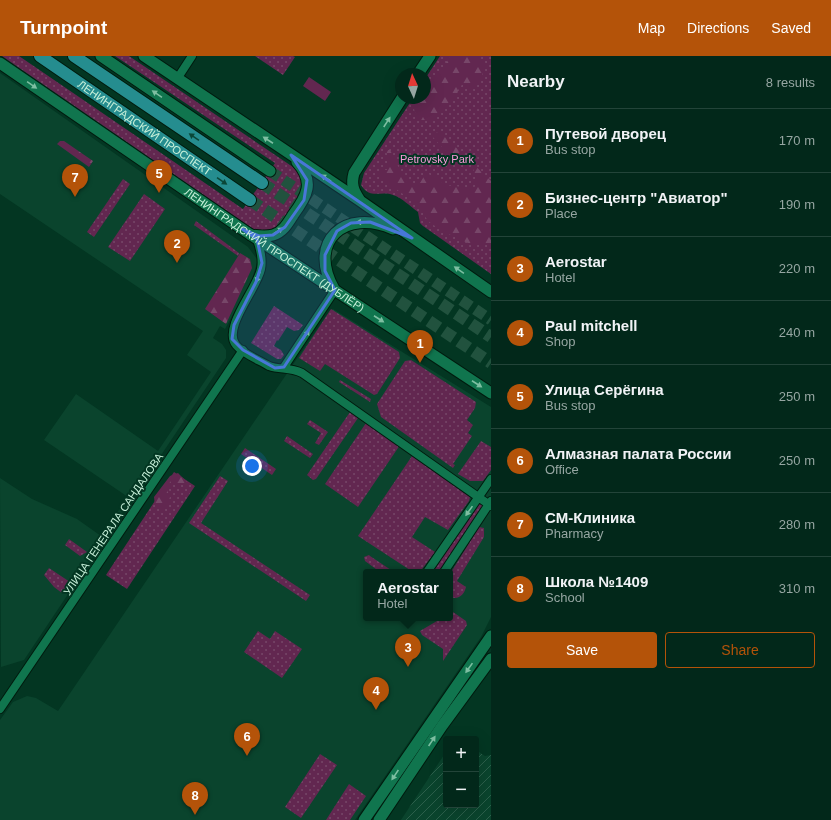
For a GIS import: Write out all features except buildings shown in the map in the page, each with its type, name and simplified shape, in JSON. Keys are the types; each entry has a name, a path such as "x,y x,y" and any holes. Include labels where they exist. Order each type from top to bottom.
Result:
{"main road":[{"name":"ЛЕНИНГРАДСКИЙ ПРОСПЕКТ","path":"40,56 250,200"},
{"name":"ЛЕНИНГРАДСКИЙ ПРОСПЕКТ","path":"74,56 262,183"},
{"path":"101,56 270,171"},
{"path":"144,56 359,200 491,292"},
{"path":"422,68 430,56"},
{"name":"ЛЕНИНГРАДСКИЙ ПРОСПЕКТ (ДУБЛЁР)","path":"0,63 242,230 491,393"},
{"path":"359,200 353,189 351,181 354,173 398,104"},
{"path":"242,230 252,235 260,236 273,235 280,232 304,200 307,194 307,180 305,173 292,155"},
{"path":"334,290 325,271 325,255 332,238 341,229 352,223 370,222 389,227 412,238"},
{"path":"364,820 491,636"},
{"path":"379,820 442,726 491,660"}],"street":[{"path":"177,78 192,56"},
{"path":"257,239 262,258 260,275 234,325 231,335 236,346 269,366 275,368 284,367 302,373 490,504 446,569"},
{"path":"284,367 334,290"},
{"name":"УЛИЦА ГЕНЕРАЛА САНДАЛОВА","path":"0,709 243,350"},
{"path":"429,569 491,479"}],"highlighted area":[{"path":"291,155 412,238 370,222 351,223 337,231 325,255 325,271 335,290 284,367 275,368 243,350 232,339 234,325 256,282 262,263 257,239 242,229 259,236 273,235 285,227 304,200 307,180"}],"shaded area":[{"path":"0,73 248,247 257,259 252,279 225,329 220,326 213,338 222,344 226,350 226,358 24,660 1,667 0,478 32,499 77,519 101,536 128,497 44,440 76,394 158,451 211,372 187,355 203,331 0,194"},
{"path":"333,309 491,407 491,617 481,637 355,820 0,820 0,720 13,702 27,696 36,698 58,711 330,310"},
{"path":"479,752 485,756 491,755 491,820 401,820 443,757 443,808 479,808"}],"green space":[{"path":"2,56 19,56 243,209 275,163 115,56 129,56 292,167 298,172 302,179 303,187 301,193 294,206 277,228 261,231 255,230"},
{"path":"255,56 293,56 295,57 283,75"},
{"name":"Petrovsky Park","path":"440,56 491,56 491,274 423,226 420,223 418,212 403,200 389,194 376,194 368,192 364,190 361,185 364,173 409,104 431,104 431,70"},
{"path":"450,56 475,56 484,63 482,78 476,87 468,87 465,83 461,85 457,95 431,120 420,120 414,110 416,104 431,104 431,83 442,70"},
{"path":"309,77 331,92 325,101 303,86"},
{"path":"439,131 491,181 491,245 487,243 468,243 442,231 428,221 417,204 382,179 380,170 387,170 389,162 386,150 390,150 408,183 420,183 426,173 439,179 443,185 474,188 477,182 472,165 463,156 449,155 432,136"},
{"path":"60,141 64,141 93,161 89,167 57,144"},
{"path":"123,179 130,184 94,237 87,232"},
{"path":"144,194 165,209 130,261 108,247"},
{"path":"196,221 239,253 238,256 194,225"},
{"path":"240,253 250,259 252,268 226,324 205,309"},
{"path":"274,306 303,325 299,330 294,331 287,327 278,341 277,340 274,346 281,350 284,355 281,359 277,359 251,343"},
{"path":"331,309 399,352 400,358 377,394 374,395 325,364 320,371 299,358"},
{"path":"411,360 476,402 475,408 467,420 473,425 468,433 472,436 453,464 455,465 453,468 381,417 377,404 405,361"},
{"path":"340,380 371,399 370,402 339,382"},
{"path":"350,412 358,418 316,479 313,480 307,475"},
{"path":"310,420 328,432 319,445 315,443 321,433 307,424"},
{"path":"366,423 400,445 358,507 325,484"},
{"path":"287,436 313,454 310,458 284,441"},
{"path":"481,441 491,447 491,470 483,481 470,481 458,474"},
{"path":"245,448 276,469 272,475 241,454"},
{"path":"412,456 470,497 469,501 448,530 425,517 412,537 435,552 422,569 408,569 358,536"},
{"path":"174,472 195,486 127,589 106,575"},
{"path":"178,473 190,485 182,485 172,480 167,488 170,497 164,510 160,510 155,506 154,497 170,476"},
{"path":"220,476 228,481 201,523 310,595 306,601 189,523"},
{"path":"480,501 484,504 441,569 435,569"},
{"path":"479,527 484,528 484,537 457,581 466,587 465,590 461,596 456,598 453,598 453,569"},
{"path":"69,539 87,552 80,556 65,545"},
{"path":"369,555 390,569 376,569 365,561 364,557"},
{"path":"49,568 70,582 62,593 54,587 44,575"},
{"path":"453,612 466,621 467,625 443,661 443,649 422,635 420,631 437,621 453,621"},
{"path":"258,631 270,639 275,631 302,649 282,678 244,652"},
{"path":"320,754 337,765 301,818 285,807"},
{"path":"349,784 366,796 350,820 326,820"}],"tunnel":[{"path":"270,171 491,320"},
{"path":"262,183 491,337"},
{"path":"250,200 491,363"}],"place":[{"name":"Улица Серёгина","path":"159,193"},
{"name":"СМ-Клиника","path":"75,197"},
{"name":"Бизнес-центр \"Авиатор\"","path":"177,263"},
{"name":"Путевой дворец","path":"420,363"},
{"name":"Aerostar","path":"408,667"},
{"name":"Paul mitchell","path":"376,710"},
{"name":"Алмазная палата России","path":"247,756"},
{"name":"Школа №1409","path":"195,815"}]}
